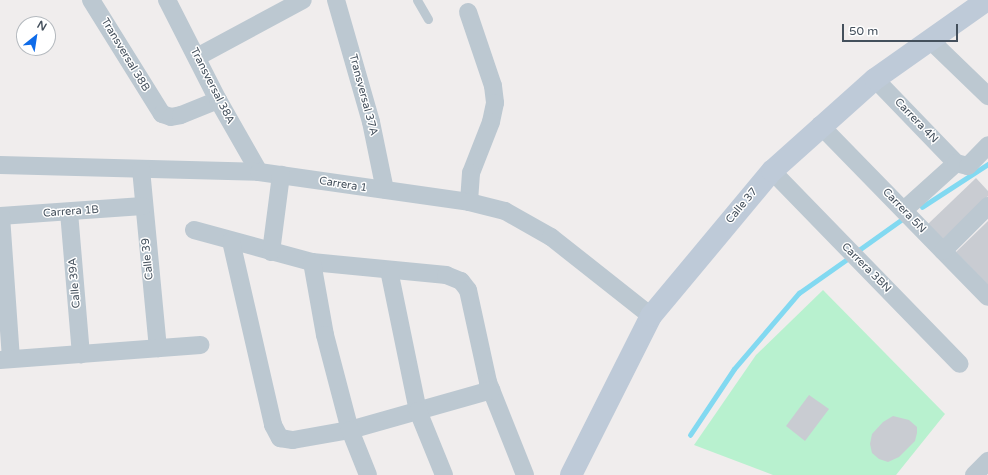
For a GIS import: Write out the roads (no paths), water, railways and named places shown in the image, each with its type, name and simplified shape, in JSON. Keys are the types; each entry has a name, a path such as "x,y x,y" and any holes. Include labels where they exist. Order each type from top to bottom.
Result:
{"street":[{"name":"Transversal 38B","path":"91,0 158,110 171,117 218,100"},
{"name":"Transversal 38A","path":"167,0 218,100 260,172"},
{"path":"197,57 302,0"},
{"name":"Transversal 37A","path":"336,0 371,122 385,190"},
{"name":"Calle 37","path":"571,475 651,316 772,171 820,125 875,79 987,0"},
{"path":"468,12 493,86 495,103 491,122 471,173 469,202"},
{"path":"930,40 988,96"},
{"name":"Carrera 4N","path":"875,79 956,163"},
{"name":"Carrera 5N","path":"820,125 988,296"},
{"path":"904,210 956,163 968,166 988,145"},
{"name":"Carrera 1","path":"0,164 260,172 469,202 505,211 552,237 651,316"},
{"name":"Calle 39","path":"141,169 143,206 158,348"},
{"name":"Carrera 3BN","path":"772,171 960,364"},
{"path":"271,252 280,175"},
{"name":"Carrera 1B","path":"0,216 143,206"},
{"path":"943,251 988,206"},
{"name":"Calle 39A","path":"69,212 81,354"},
{"path":"0,216 6,359 200,345"},
{"path":"194,230 312,262 446,275 465,284 491,390 525,475"},
{"path":"231,241 276,433 280,438 293,440 350,430 491,390"},
{"path":"312,262 325,335 350,430 368,475"},
{"path":"390,270 418,411 444,475"},
{"path":"974,475 988,461"}],"lane":[{"path":"417,0 428,19"}],"waterway":[{"path":"922,207 988,164"},
{"path":"856,252 901,220"},
{"path":"690,435 734,369 799,293 850,257"}]}
